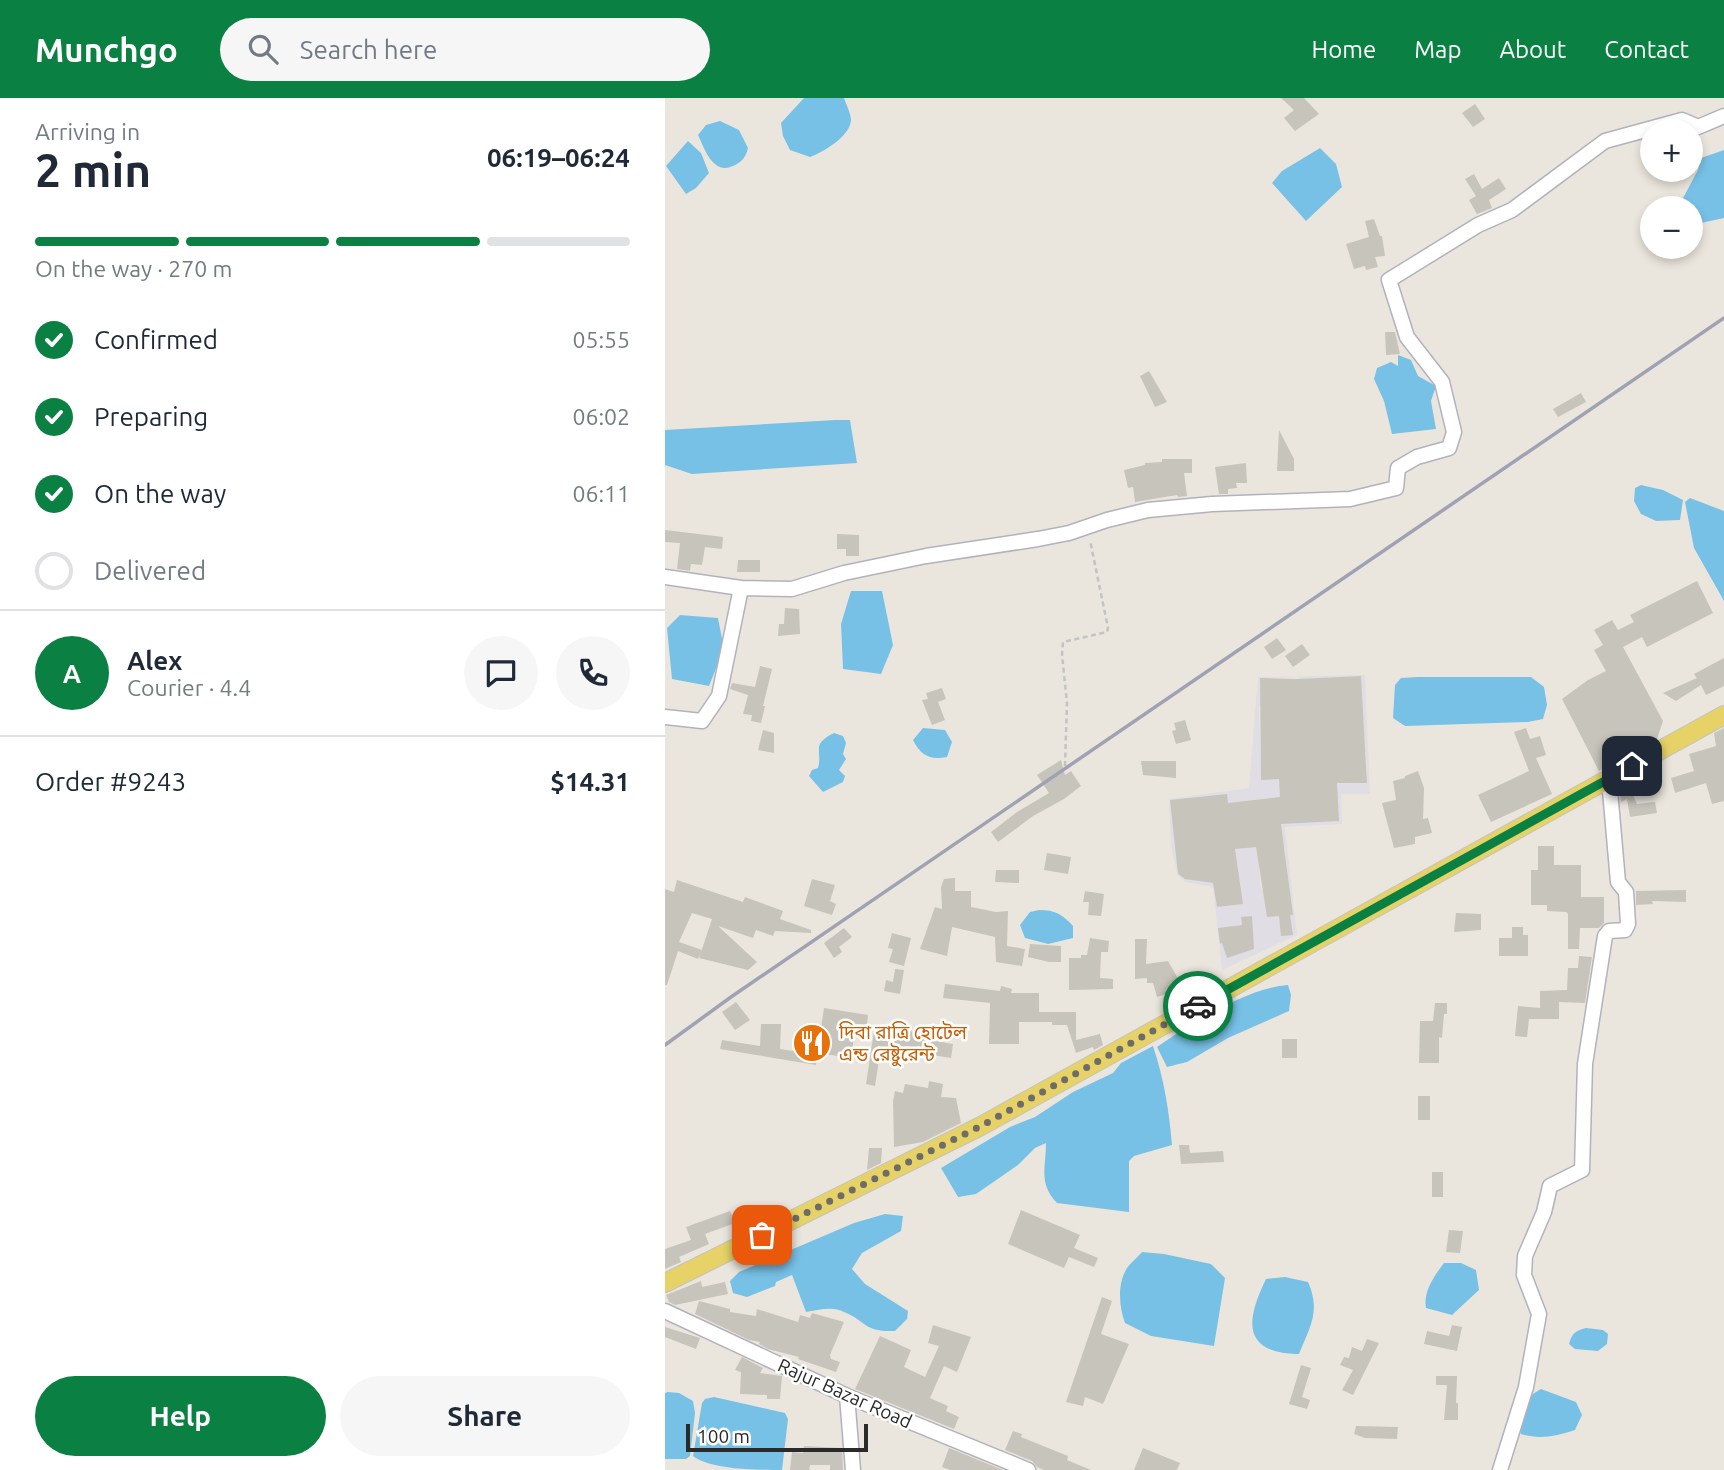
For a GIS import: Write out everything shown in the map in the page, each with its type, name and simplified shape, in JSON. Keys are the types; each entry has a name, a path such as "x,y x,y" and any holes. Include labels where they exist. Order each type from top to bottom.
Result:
{"main road":[{"path":"665,1283 981,1126 1724,715"}],"street":[{"path":"665,577 741,588 792,589 844,573 926,556 1038,539 1148,510 1212,504 1350,499 1396,488 1398,468 1417,457 1450,448 1454,432 1441,382 1407,337 1389,280 1478,225 1513,210 1605,141 1682,120 1699,127 1724,116"},
{"path":"665,717 702,721 719,696 741,588"},
{"path":"1500,1470 1527,1387 1539,1314 1524,1275 1525,1256 1544,1212 1550,1186 1582,1170 1584,1063 1605,936 1609,931 1625,930 1627,924 1626,892 1618,882 1609,779"},
{"name":"Rajur Bazar Road","path":"665,1311 847,1396 1028,1470"},
{"path":"847,1396 853,1470"}],"path":[{"path":"1065,766 1067,703 1063,642 1107,632 1108,628 1086,527"}],"shaded area":[{"path":"1365,675 1370,794 1341,794 1342,824 1285,827 1297,935 1222,970 1213,887 1185,882 1178,875 1171,847 1169,799 1249,788 1258,677","holes":["1361,676 1362,705 1305,707 1304,679","1299,677 1299,699 1260,699 1260,678","1288,704 1261,779 1259,705","1366,752 1367,783 1308,784 1308,753","1337,793 1339,821 1282,824","1285,847 1289,886 1261,889 1257,850","1240,883 1243,904 1217,907 1214,886","1250,916 1253,939 1220,944 1219,928 1242,925 1241,918"]}],"water":[{"path":"804,98 844,98 851,118 841,138 810,157 790,150 783,136 781,123"},
{"path":"720,121 739,130 748,148 741,161 726,168 711,160 698,135 706,125"},
{"path":"688,141 701,153 709,173 696,188 686,194 666,166"},
{"path":"1320,148 1336,164 1342,187 1306,221 1272,183 1282,171"},
{"path":"1724,150 1724,218 1703,223 1703,196 1684,196 1692,182 1703,182 1703,157"},
{"path":"1398,355 1411,360 1418,376 1436,386 1431,401 1436,429 1392,434 1384,401 1374,379 1377,368 1391,362 1398,366"},
{"path":"850,420 857,463 692,474 665,465 665,430"},
{"path":"1641,485 1663,490 1683,500 1680,520 1656,521 1641,514 1634,501 1635,488"},
{"path":"1690,498 1724,511 1724,601 1694,548 1685,502"},
{"path":"851,591 882,591 893,645 881,674 843,669 841,624"},
{"path":"680,615 718,618 724,649 709,686 672,679 667,628"},
{"path":"1531,677 1544,687 1547,705 1543,719 1528,722 1405,726 1393,718 1395,685 1401,678"},
{"path":"923,728 945,730 952,742 947,757 931,757 919,750 913,740"},
{"path":"834,733 843,736 846,743 843,754 846,759 839,770 845,776 843,782 823,792 809,776 812,770 818,768 822,741"},
{"path":"1030,912 1054,912 1065,918 1073,926 1073,938 1048,944 1025,938 1020,925"},
{"path":"1288,985 1291,995 1289,1011 1228,1038 1187,1062 1167,1067 1157,1047 1170,1038 1237,1000"},
{"path":"1153,1046 1165,1095 1172,1145 1134,1156 1129,1161 1129,1212 1057,1203 1045,1182 1046,1143 1035,1148 1018,1165 976,1194 958,1197 941,1168 1010,1127 1035,1117 1073,1092 1113,1073 1121,1063"},
{"path":"885,1214 903,1216 901,1231 862,1253 852,1269 865,1284 908,1311 907,1319 895,1331 871,1328 840,1310 806,1312 792,1275 776,1282 775,1286 747,1297 733,1293 730,1281 739,1272 854,1223"},
{"path":"1142,1252 1211,1264 1225,1278 1214,1346 1151,1336 1125,1323 1120,1303 1120,1288 1127,1268"},
{"path":"1444,1263 1461,1263 1476,1270 1479,1290 1452,1315 1426,1308 1428,1290"},
{"path":"1285,1277 1308,1282 1314,1302 1313,1319 1299,1354 1267,1348 1258,1341 1253,1332 1252,1320 1266,1279"},
{"path":"1586,1328 1603,1330 1608,1334 1607,1344 1598,1351 1575,1349 1569,1344 1571,1337"},
{"path":"1541,1389 1576,1402 1582,1415 1575,1430 1535,1437 1521,1434 1518,1419 1521,1407"},
{"path":"665,1393 679,1393 693,1401 695,1413 690,1456 686,1459 665,1459"},
{"path":"714,1397 785,1413 788,1419 782,1470 723,1467 693,1456 702,1403 705,1399"}],"building":[{"path":"1281,98 1304,98 1319,114 1295,131 1284,118 1294,110"},
{"path":"1475,104 1485,119 1473,127 1462,113"},
{"path":"1474,174 1482,189 1499,178 1506,189 1489,200 1492,208 1477,214 1469,200 1476,196 1465,179"},
{"path":"1374,219 1382,236 1385,256 1375,257 1378,267 1354,269 1346,244 1369,237 1365,221"},
{"path":"1385,332 1395,332 1400,354 1386,355"},
{"path":"1149,371 1167,402 1155,407 1140,376"},
{"path":"1581,393 1586,402 1558,417 1553,409"},
{"path":"1279,430 1294,459 1294,471 1277,471"},
{"path":"1162,459 1192,459 1192,473 1184,473 1187,496 1177,495 1135,502 1133,487 1128,488 1124,470 1145,463 1162,462"},
{"path":"1246,463 1247,483 1236,483 1237,488 1228,489 1228,494 1219,494 1215,467"},
{"path":"665,530 723,537 722,549 705,547 702,565 691,564 690,571 677,569 680,543 665,542"},
{"path":"837,534 859,535 859,556 846,556 846,549 837,549"},
{"path":"738,560 760,560 760,572 737,572"},
{"path":"1697,581 1713,613 1647,647 1642,637 1623,647 1663,721 1657,739 1636,751 1620,750 1625,757 1599,771 1562,699 1606,671 1594,650 1603,645 1594,630 1612,620 1618,630 1634,622 1630,615"},
{"path":"785,608 799,609 800,634 778,636 779,624 784,624"},
{"path":"1277,638 1286,650 1272,659 1264,647"},
{"path":"1302,644 1310,655 1293,667 1285,656"},
{"path":"1724,658 1724,686 1706,695 1701,685 1676,701 1663,693 1697,678 1694,674"},
{"path":"760,666 772,669 761,723 751,721 752,715 743,714 748,695 730,689 732,683 755,687"},
{"path":"1361,676 1367,783 1337,783 1339,821 1281,824 1293,915 1290,915 1293,935 1281,936 1279,916 1267,917 1256,847 1235,849 1243,904 1217,907 1213,883 1185,879 1178,874 1170,800 1227,794 1228,803 1280,797 1279,779 1261,780 1260,678"},
{"path":"942,688 946,699 938,702 945,720 932,725 922,700 928,699 926,693"},
{"path":"1185,720 1191,740 1176,744 1172,731 1176,730 1174,723"},
{"path":"1526,728 1530,739 1540,736 1546,755 1536,758 1552,794 1491,822 1478,795 1529,771 1514,732"},
{"path":"1724,728 1724,801 1712,804 1706,783 1675,793 1671,778 1694,771 1689,754 1716,746 1714,733"},
{"path":"763,730 774,733 774,753 758,750"},
{"path":"1061,760 1065,775 1071,771 1081,786 998,842 991,832 1049,793 1037,775"},
{"path":"1141,761 1176,761 1176,778 1143,775"},
{"path":"1418,771 1424,788 1423,819 1428,818 1432,833 1415,837 1415,844 1394,848 1382,803 1396,800 1393,781"},
{"path":"1627,781 1637,804 1655,802 1657,813 1630,817 1627,799 1621,802 1619,786"},
{"path":"1538,846 1554,846 1554,865 1581,865 1581,897 1604,897 1604,923 1599,928 1580,928 1579,949 1568,949 1566,912 1547,911 1547,905 1531,905 1531,870 1538,870"},
{"path":"1047,853 1071,857 1068,874 1044,870"},
{"path":"996,870 1019,870 1019,883 995,882"},
{"path":"955,878 955,891 971,891 971,907 996,912 1008,911 1007,946 1025,949 1022,966 996,962 995,937 952,927 947,956 920,949 935,907 942,909 941,887 944,879"},
{"path":"812,879 835,885 830,901 836,904 832,915 804,906"},
{"path":"677,880 743,902 745,897 783,911 780,919 811,930 811,933 775,931 773,936 756,930 753,938 718,926 757,962 748,970 699,958 701,953 698,959 678,951 665,985 665,889 674,892","holes":["692,913 712,919 702,950 679,942"]},
{"path":"1686,890 1686,902 1652,901 1653,904 1636,905 1636,891"},
{"path":"1085,891 1104,894 1101,916 1088,915 1089,902 1083,902"},
{"path":"1456,913 1481,914 1481,930 1454,932"},
{"path":"1252,916 1254,949 1227,958 1222,943 1220,944 1218,928 1242,925 1241,917"},
{"path":"1512,927 1523,927 1523,935 1528,935 1528,956 1499,956 1499,938 1512,938"},
{"path":"844,928 852,937 839,947 842,952 834,958 824,943"},
{"path":"892,933 911,938 904,966 889,962 893,949 888,948"},
{"path":"1090,938 1109,941 1108,952 1101,952 1100,978 1113,979 1113,989 1069,990 1069,958 1087,955"},
{"path":"1135,939 1147,939 1146,964 1168,961 1189,998 1178,1004 1172,992 1157,997 1153,983 1147,983 1147,978 1135,979"},
{"path":"1030,944 1061,946 1061,962 1028,957"},
{"path":"1579,956 1592,957 1585,1003 1559,1002 1559,1019 1529,1019 1527,1037 1515,1036 1518,1006 1540,1008 1540,991 1567,990 1568,968 1578,968"},
{"path":"895,969 904,970 900,994 884,991 886,980 893,982"},
{"path":"945,984 1000,991 1001,986 1012,989 1011,993 1039,993 1039,1012 1076,1012 1076,1040 1100,1034 1103,1045 1094,1050 1093,1047 1076,1053 1067,1025 1052,1025 1052,1022 1019,1022 1019,1044 989,1044 990,1003 943,998"},
{"path":"736,1002 750,1020 735,1030 722,1012"},
{"path":"1435,1003 1447,1003 1442,1038 1439,1037 1439,1063 1419,1063 1420,1021 1433,1021"},
{"path":"824,1008 868,1015 867,1025 856,1024 851,1058 818,1053 816,1065 720,1049 722,1040 760,1046 761,1024 781,1024 780,1049 806,1053 809,1036 819,1037"},
{"path":"889,1027 930,1035 929,1040 953,1044 951,1058 881,1047 875,1086 866,1084 874,1031 888,1033"},
{"path":"1282,1039 1297,1039 1297,1058 1282,1058"},
{"path":"929,1081 943,1084 941,1097 956,1098 961,1123 923,1142 894,1147 895,1091 903,1093 905,1084 928,1088"},
{"path":"1418,1096 1430,1096 1430,1120 1418,1120"},
{"path":"1179,1145 1189,1145 1190,1153 1223,1151 1224,1162 1181,1164"},
{"path":"869,1148 882,1148 881,1163 867,1170"},
{"path":"1432,1172 1443,1172 1443,1197 1432,1197"},
{"path":"1021,1210 1080,1235 1074,1248 1098,1258 1094,1267 1069,1257 1064,1268 1008,1244"},
{"path":"730,1211 735,1223 705,1234 709,1244 679,1257 681,1262 665,1269 665,1249 691,1240 686,1227"},
{"path":"1449,1230 1463,1231 1460,1253 1446,1252"},
{"path":"701,1281 702,1287 725,1282 728,1294 675,1305 669,1302 666,1295"},
{"path":"1102,1297 1112,1301 1101,1334 1129,1344 1103,1404 1085,1397 1083,1406 1066,1402"},
{"path":"699,1301 730,1309 730,1312 756,1316 757,1309 798,1322 800,1315 810,1318 812,1313 844,1322 830,1355 831,1359 840,1362 836,1372 798,1359 799,1357 768,1349 759,1344 760,1342 749,1340 695,1314"},
{"path":"933,1325 971,1337 957,1372 944,1366 930,1398 948,1406 946,1411 959,1417 954,1429 855,1389 880,1336 911,1350 904,1367 925,1377 939,1346 928,1343"},
{"path":"1452,1325 1462,1327 1457,1351 1424,1344 1427,1331 1449,1336"},
{"path":"665,1327 700,1338 696,1349 665,1337"},
{"path":"1367,1339 1379,1343 1353,1395 1342,1390 1353,1370 1340,1365 1344,1357 1349,1358 1352,1347 1362,1351"},
{"path":"742,1357 763,1368 760,1373 782,1376 780,1399 767,1399 767,1395 740,1394 741,1372 735,1370"},
{"path":"1301,1365 1311,1368 1302,1397 1310,1400 1307,1409 1289,1404"},
{"path":"1436,1376 1457,1376 1458,1420 1444,1420 1447,1385 1436,1385"},
{"path":"1356,1426 1398,1427 1397,1439 1365,1438 1354,1434"},
{"path":"1013,1431 1022,1434 1021,1437 1068,1456 1067,1460 1091,1470 1044,1470 1037,1467 1032,1461 1005,1450"},
{"path":"804,1446 842,1448 843,1470 830,1470 830,1465 810,1465 809,1470 790,1470 792,1452 803,1453"},
{"path":"949,1448 1003,1470 950,1470 942,1467"},
{"path":"1143,1448 1180,1463 1177,1470 1134,1470"}],"railway":[{"path":"665,1045 731,997 1724,318"}],"way so far":[{"path":"762,1235 981,1126 1198,1006"}],"place":[{"name":"দিবা রাত্রি হোটেল এন্ড রেষ্টুরেন্ট","path":"812,1043"}],"route":[{"path":"1198,1006 1632,766"}]}
